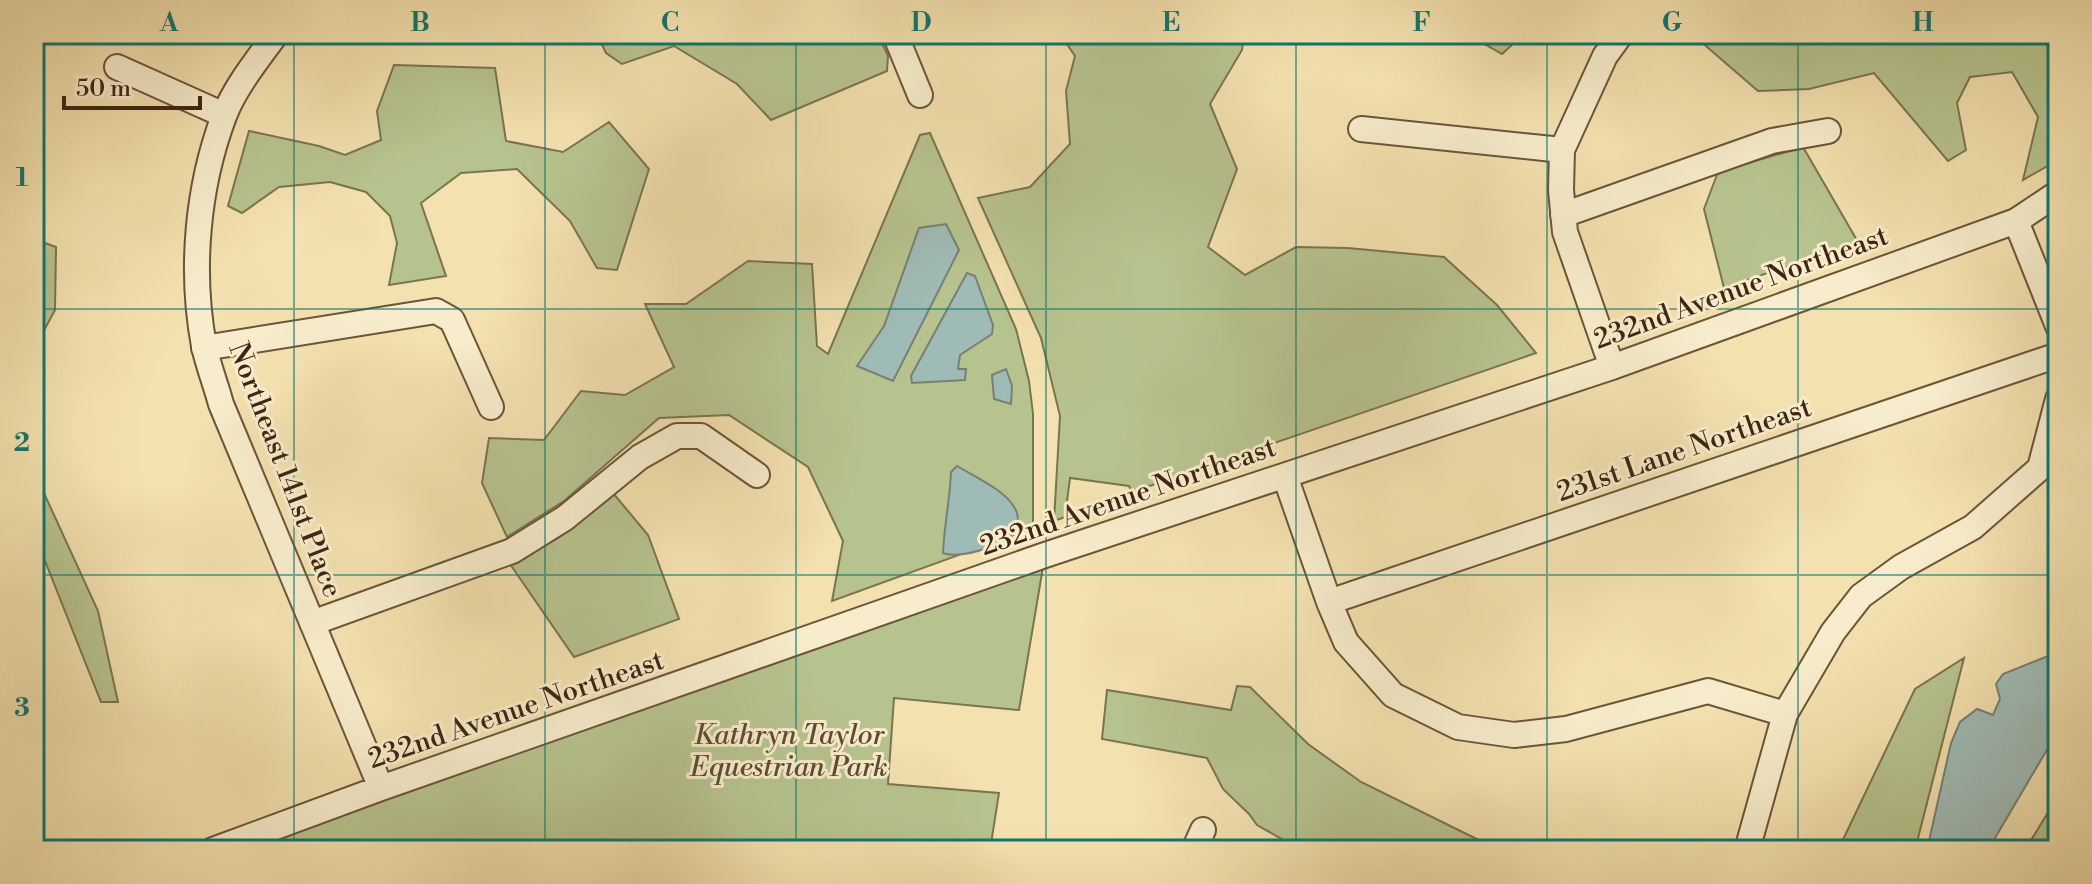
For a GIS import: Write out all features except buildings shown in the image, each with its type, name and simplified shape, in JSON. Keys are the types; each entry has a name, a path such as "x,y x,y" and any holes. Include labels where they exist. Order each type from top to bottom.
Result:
{"street":[{"name":"Northeast 141st Place","path":"276,34 251,68 224,115 201,198 196,292 204,348 221,404 381,788"},
{"path":"895,34 920,95"},
{"path":"1612,367 1565,232 1562,150 1605,56 1621,34"},
{"path":"117,67 224,115"},
{"path":"1361,129 1562,150"},
{"path":"1563,215 1772,141 1828,131"},
{"name":"232nd Avenue Northeast","path":"213,850 1045,555 1612,367 2016,221 2058,193"},
{"path":"2016,221 2058,326"},
{"path":"204,348 436,311 452,320 491,407"},
{"name":"231st Lane Northeast","path":"1329,602 2058,355"},
{"path":"1747,850 1785,714 1825,643 1861,596 1901,567 1973,527 2040,468 2058,399"},
{"path":"312,623 512,551 565,518 640,457 677,436 701,436 757,475"},
{"path":"1285,476 1346,642 1393,695 1458,727 1514,735 1566,729 1708,691 1785,714"}],"green space":[{"path":"597,34 878,34 888,56 887,71 771,120 737,84 674,46 622,64 606,53"},
{"path":"1060,34 1244,34 1242,50 1210,104 1237,169 1208,247 1245,275 1296,247 1348,248 1444,257 1497,305 1536,353 1132,492 1129,486 1070,478 1065,517 1054,521 1060,416 1041,338 978,198 1030,187 1070,144 1066,91 1075,56"},
{"path":"1467,34 1524,34 1502,54"},
{"path":"1692,34 2058,34 2058,160 2023,180 2038,117 2012,72 1970,77 1957,103 1966,150 1948,161 1874,73 1809,89 1758,91"},
{"path":"394,65 495,68 506,141 563,152 609,122 649,169 617,270 597,268 570,221 517,169 461,173 421,203 446,276 389,285 397,243 390,216 366,192 330,182 279,187 242,213 228,206 249,131 319,146 345,155 381,140 377,111"},
{"path":"930,133 1016,329 1029,381 1033,414 1033,528 832,601 843,541 808,467 729,415 659,418 564,501 507,537 482,483 489,438 544,440 581,391 625,395 674,367 645,304 686,304 748,261 812,264 817,346 828,354 920,135"},
{"path":"1803,147 1858,242 1724,288 1704,209 1718,172"},
{"path":"34,239 56,247 55,310 34,349"},
{"path":"34,456 43,491 98,611 118,702 101,702 34,533"},
{"path":"613,493 648,535 679,619 574,657 510,564"},
{"name":"Kathryn Taylor Equestrian Park","path":"1045,555 1019,710 894,698 888,784 999,793 990,850 213,850"},
{"path":"1964,658 1915,850 1838,850 1915,689"},
{"path":"1237,686 1250,687 1308,744 1361,782 1499,850 1301,850 1257,825 1223,789 1207,758 1102,739 1107,690 1231,710"},
{"path":"2058,796 2058,850 2025,850"}],"water":[{"path":"946,224 959,250 893,381 857,366 884,326 919,228"},
{"path":"967,273 975,276 993,325 992,334 960,355 958,369 966,369 965,380 912,383 911,376"},
{"path":"1006,369 1012,386 1011,404 994,399 992,375"},
{"path":"957,466 1007,498 1017,513 1017,523 1002,540 990,546 952,555 943,553 951,472"},
{"path":"2058,652 2058,731 1988,850 1927,850 1951,743 1960,722 1977,709 1993,715 2000,699 1996,684 2003,674"}]}
